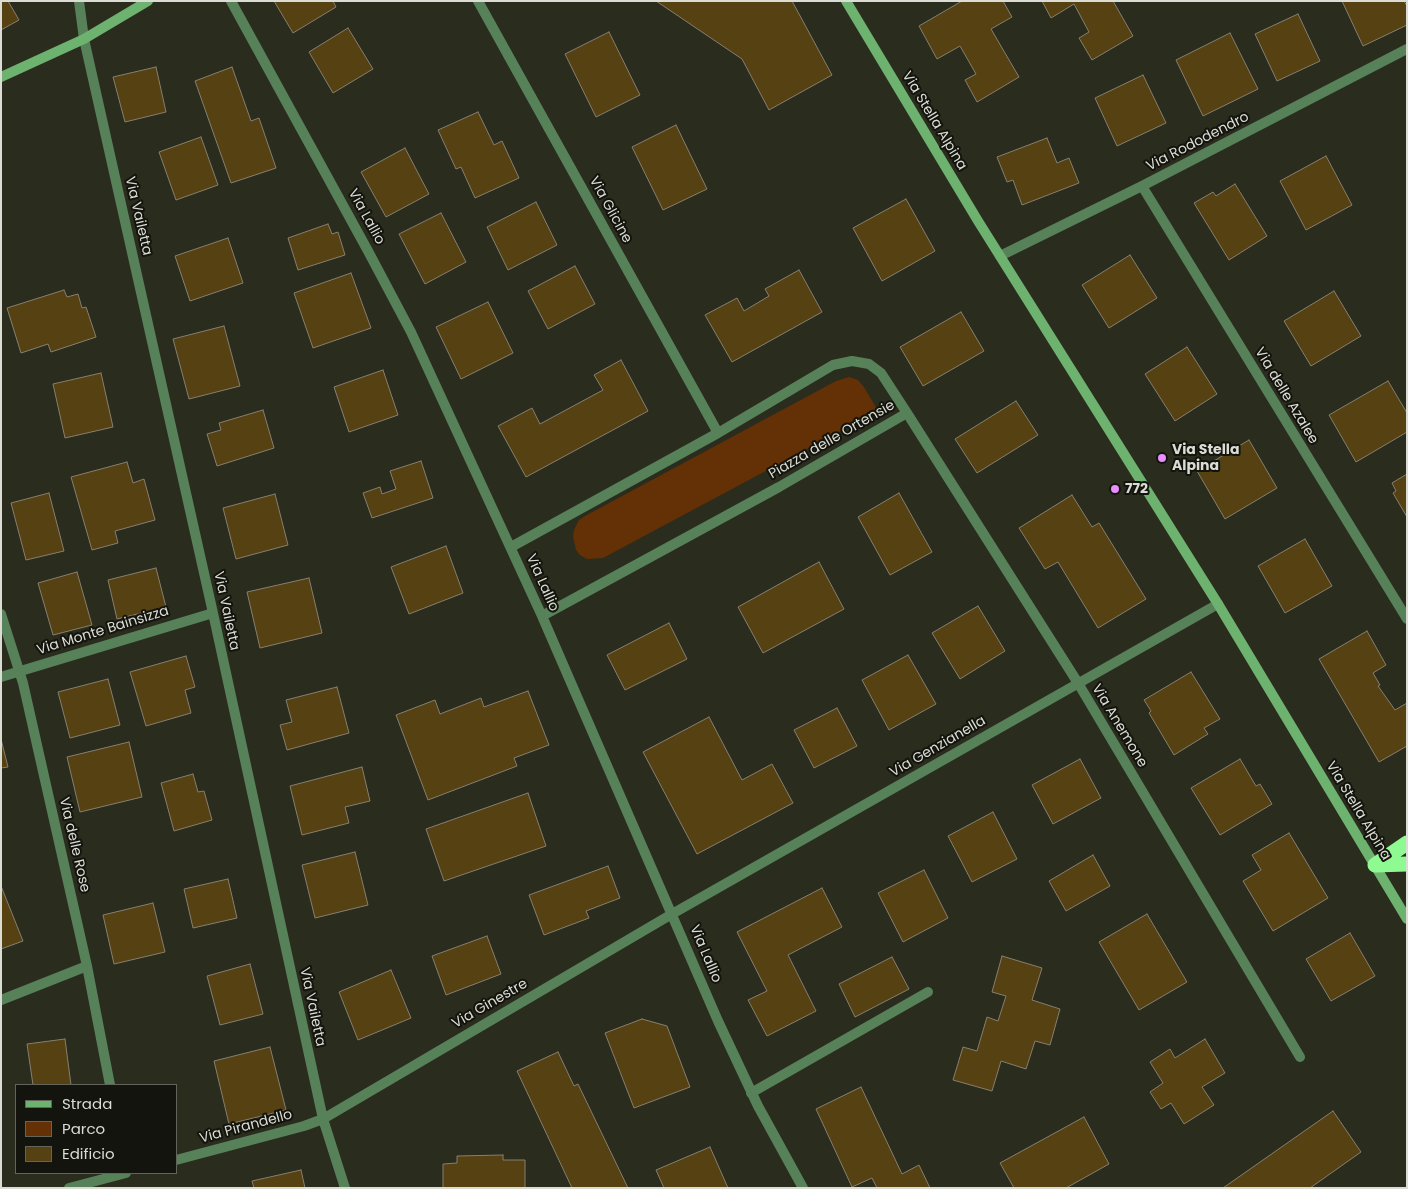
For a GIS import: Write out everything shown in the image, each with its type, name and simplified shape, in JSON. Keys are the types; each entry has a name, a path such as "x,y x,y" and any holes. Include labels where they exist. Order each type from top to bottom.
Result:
{"highway":[{"path":"1375,865 1407,843"},
{"path":"1375,865 1407,864"}],"street":[{"name":"Via Vailetta","path":"78,1 84,39 213,613 323,1120 345,1188"},
{"path":"1,77 84,39 148,1"},
{"name":"Via Lallio","path":"231,1 398,307 542,616 718,1021 751,1092 803,1188"},
{"name":"Via Glicine","path":"478,1 718,432"},
{"name":"Via Stella Alpina","path":"846,1 1000,256 1218,604 1407,918"},
{"name":"Via Rododendro","path":"1000,256 1142,186 1407,49"},
{"name":"Via delle Azalee","path":"1142,186 1407,620"},
{"name":"Piazza delle Ortensie","path":"511,547 718,432 827,368 852,361 869,364 881,373 908,413 779,487 542,616"},
{"name":"Via Anemone","path":"908,413 1078,683 1300,1057"},
{"name":"Via Genzianella","path":"672,914 1218,604"},
{"name":"Via Monte Bainsizza","path":"1,676 213,613"},
{"name":"Via delle Rose","path":"1,614 23,683 87,966 110,1084"},
{"name":"Via Ginestre","path":"323,1120 672,914"},
{"path":"1,1000 87,966"},
{"path":"751,1092 928,992"},
{"name":"Via Pirandello","path":"178,1159 323,1120"},
{"path":"69,1188 122,1174"}],"green space":[{"path":"849,377 858,380 864,387 878,411 603,558 587,559 576,550 573,537 574,530 579,520 585,516 836,381"}],"building":[{"path":"1,1 8,1 19,20 1,30"},
{"path":"274,1 333,1 336,7 293,33"},
{"path":"656,1 792,1 832,75 769,110 742,59"},
{"path":"962,1 1003,1 1012,17 991,29 1019,77 977,102 965,80 976,74 960,46 937,59 919,26"},
{"path":"1042,1 1113,1 1133,36 1092,60 1079,38 1089,32 1074,4 1051,18"},
{"path":"1342,1 1404,1 1407,6 1407,25 1363,46"},
{"path":"1298,14 1320,61 1277,81 1255,34"},
{"path":"348,28 373,69 333,93 309,52"},
{"path":"609,32 640,95 596,117 565,54"},
{"path":"1230,33 1258,89 1203,116 1176,60"},
{"path":"156,67 166,112 125,122 113,77"},
{"path":"232,67 251,121 259,118 276,168 231,183 195,81"},
{"path":"1143,75 1166,123 1117,146 1095,98"},
{"path":"478,112 494,145 502,141 519,178 475,198 461,167 456,169 438,130"},
{"path":"676,125 707,189 663,210 632,147"},
{"path":"201,137 218,185 176,200 159,152"},
{"path":"1047,138 1057,163 1069,158 1079,183 1022,205 1013,180 1007,182 997,157"},
{"path":"405,148 429,194 386,217 361,172"},
{"path":"1326,156 1352,205 1306,230 1280,181"},
{"path":"1235,184 1267,236 1229,260 1194,203 1213,192 1216,196"},
{"path":"906,199 935,251 882,281 853,228"},
{"path":"536,202 557,245 508,270 487,227"},
{"path":"441,213 466,262 425,284 399,234"},
{"path":"328,224 332,234 338,232 345,255 298,270 288,238"},
{"path":"228,238 243,283 190,301 175,256"},
{"path":"1130,255 1157,298 1109,328 1082,285"},
{"path":"575,266 595,304 548,329 528,291"},
{"path":"799,270 822,312 732,362 705,315 737,298 744,311 769,296 765,289"},
{"path":"351,273 371,328 313,348 294,293"},
{"path":"64,290 67,297 78,294 82,308 86,307 96,337 51,352 48,344 21,353 7,308"},
{"path":"1334,291 1361,336 1311,366 1284,321"},
{"path":"488,302 513,353 461,379 436,327"},
{"path":"961,312 984,351 923,386 900,347"},
{"path":"224,326 240,386 189,399 173,339"},
{"path":"1187,347 1217,394 1175,421 1145,374"},
{"path":"621,360 648,411 526,477 498,426 532,408 540,424 603,390 594,375"},
{"path":"383,370 398,415 349,432 334,387"},
{"path":"101,373 113,427 65,438 53,384"},
{"path":"1388,381 1407,413 1407,432 1356,462 1329,415"},
{"path":"1016,401 1038,435 977,473 955,439"},
{"path":"263,410 274,448 217,466 207,434 221,430 219,423"},
{"path":"1249,440 1277,488 1225,519 1197,471"},
{"path":"421,461 433,498 372,518 363,493 380,487 382,494 396,489 390,471"},
{"path":"127,462 133,483 144,479 155,520 115,531 118,543 92,550 71,477"},
{"path":"1407,474 1407,517 1393,493 1396,491 1392,483"},
{"path":"49,493 64,551 26,560 11,503"},
{"path":"899,493 932,552 890,575 858,517"},
{"path":"275,494 288,545 236,559 223,508"},
{"path":"1072,495 1092,527 1099,523 1146,599 1098,628 1058,562 1045,569 1019,528"},
{"path":"1305,539 1332,586 1285,613 1258,566"},
{"path":"446,546 463,593 409,614 391,567"},
{"path":"819,562 844,609 763,653 738,607"},
{"path":"156,568 166,607 117,619 108,580"},
{"path":"77,572 92,625 53,635 38,583"},
{"path":"309,578 322,633 260,648 247,592"},
{"path":"978,606 1005,651 960,679 932,633"},
{"path":"669,623 687,659 625,690 607,655"},
{"path":"1367,631 1386,665 1373,673 1380,685 1378,686 1395,710 1407,703 1407,746 1379,762 1319,659"},
{"path":"908,655 936,704 889,730 862,680"},
{"path":"186,656 195,687 185,690 191,713 146,726 130,672"},
{"path":"1191,672 1220,719 1204,728 1208,734 1174,755 1149,713 1151,711 1144,700"},
{"path":"108,679 120,725 70,738 58,692"},
{"path":"337,687 349,733 287,750 280,725 292,722 286,700"},
{"path":"528,691 549,745 514,758 517,766 428,800 396,715 435,700 440,714 481,698 484,707"},
{"path":"837,708 857,746 814,768 794,730"},
{"path":"709,717 742,780 772,764 793,803 697,854 643,752"},
{"path":"1,739 8,767 1,768"},
{"path":"129,742 142,797 80,812 67,757"},
{"path":"1080,759 1101,798 1053,824 1032,785"},
{"path":"1240,759 1256,786 1260,784 1272,804 1220,835 1191,788"},
{"path":"362,767 370,801 345,807 349,823 302,835 290,786"},
{"path":"193,774 198,792 204,791 212,820 174,831 161,783"},
{"path":"528,793 546,846 444,881 426,829"},
{"path":"993,812 1017,859 972,882 948,836"},
{"path":"1289,833 1328,898 1273,931 1243,881 1261,870 1252,855"},
{"path":"355,852 368,905 315,918 302,865"},
{"path":"1093,855 1110,886 1066,911 1049,881"},
{"path":"608,866 620,898 586,911 589,918 544,935 529,895"},
{"path":"924,870 948,918 903,942 878,893"},
{"path":"228,879 237,918 193,928 184,889"},
{"path":"1,886 23,941 1,949"},
{"path":"822,888 842,927 788,955 816,1011 767,1036 748,1000 767,991 737,932"},
{"path":"153,903 165,952 114,964 103,915"},
{"path":"1147,914 1187,982 1139,1010 1099,942"},
{"path":"1350,933 1375,976 1331,1001 1306,959"},
{"path":"487,936 501,974 446,995 432,956"},
{"path":"1002,956 1042,968 1032,1000 1060,1009 1050,1045 1035,1041 1026,1069 1001,1061 992,1091 953,1080 963,1047 977,1051 987,1017 998,1021 1006,996 992,992"},
{"path":"892,957 909,989 855,1017 839,984"},
{"path":"250,964 263,1014 220,1025 207,976"},
{"path":"391,970 411,1018 358,1040 339,992"},
{"path":"642,1019 667,1026 690,1087 634,1108 605,1033"},
{"path":"65,1039 71,1084 33,1084 27,1044"},
{"path":"1205,1039 1225,1073 1202,1087 1214,1105 1184,1124 1171,1103 1161,1109 1150,1092 1163,1083 1150,1062 1170,1049 1175,1058"},
{"path":"270,1047 286,1110 229,1124 214,1061"},
{"path":"558,1052 574,1086 578,1084 628,1188 572,1188 517,1071"},
{"path":"861,1087 902,1174 919,1165 930,1188 877,1188 872,1178 852,1187 816,1109"},
{"path":"1333,1111 1361,1152 1310,1188 1223,1188"},
{"path":"1084,1117 1109,1164 1066,1188 1014,1188 1000,1163"},
{"path":"710,1147 728,1188 664,1188 656,1170"},
{"path":"503,1155 503,1160 525,1160 525,1188 443,1188 443,1164 457,1163 457,1156"},
{"path":"301,1170 305,1188 254,1188 252,1181"}],"place":[{"name":"Via Stella Alpina","path":"1162,458"},
{"name":"772","path":"1115,489"}]}
